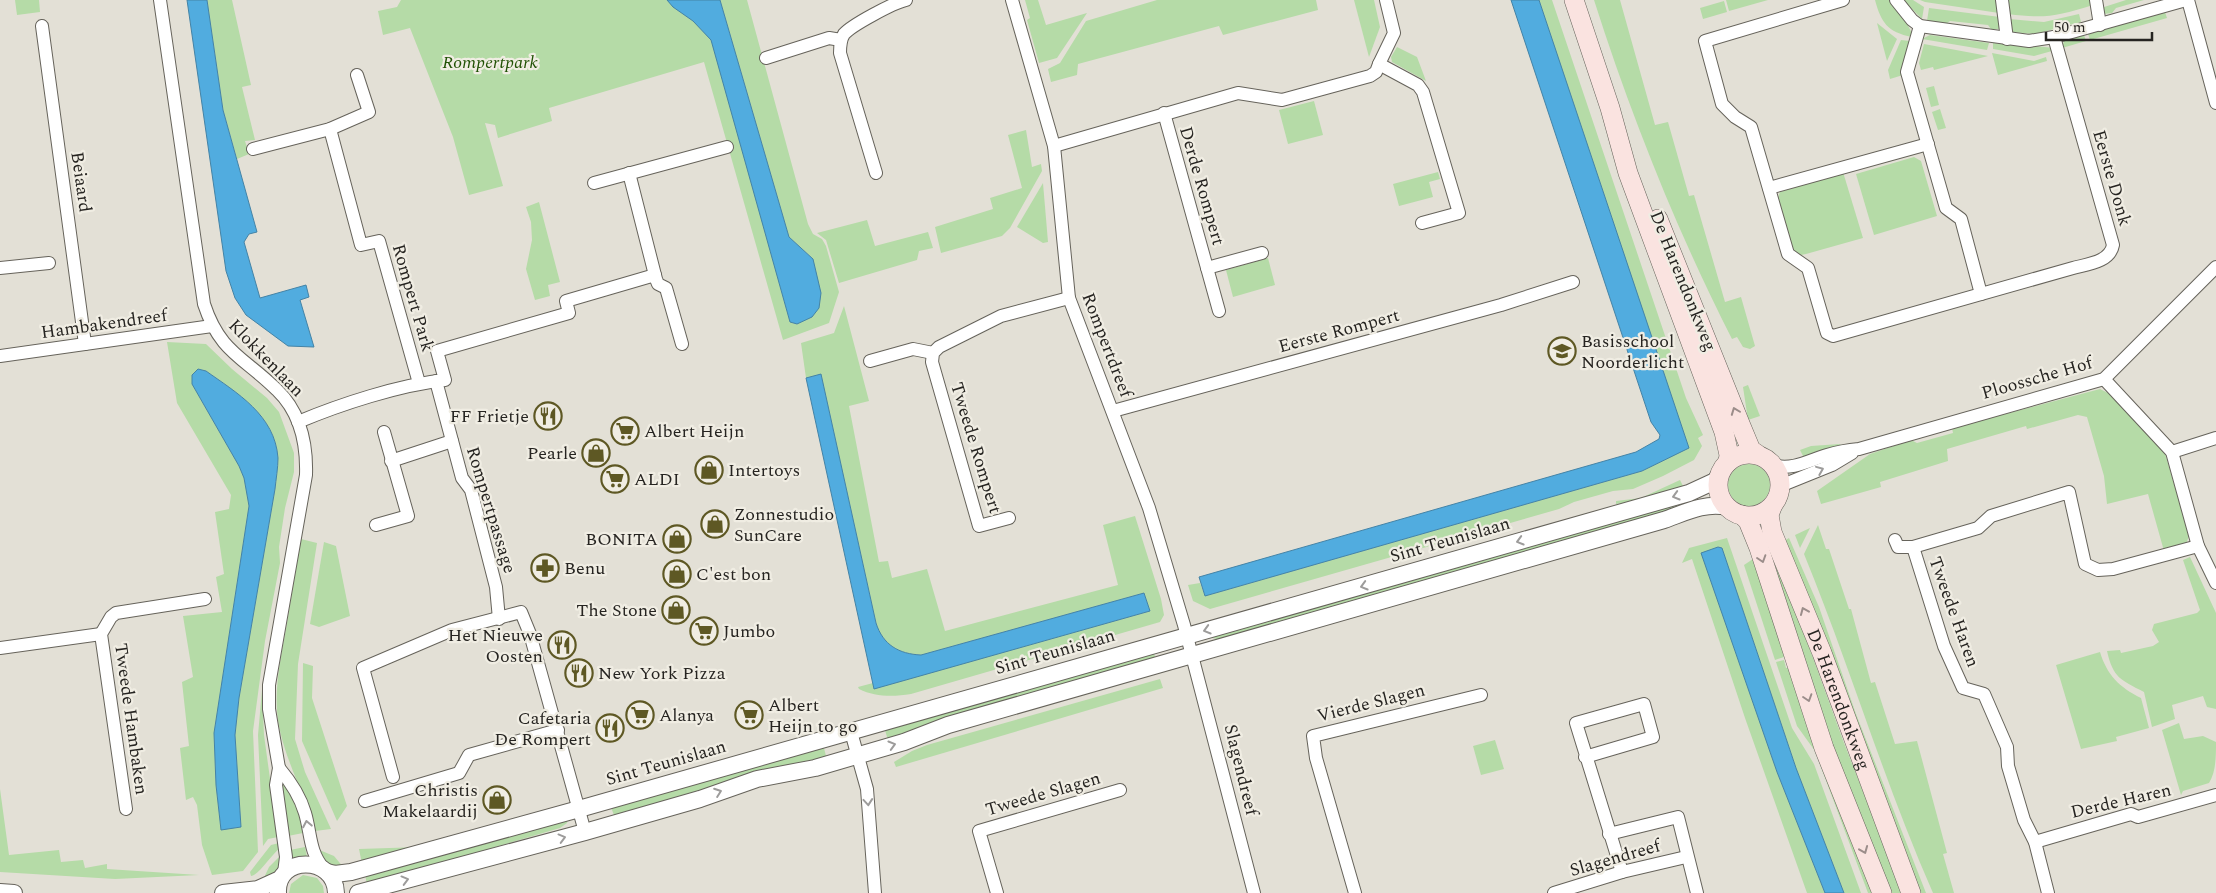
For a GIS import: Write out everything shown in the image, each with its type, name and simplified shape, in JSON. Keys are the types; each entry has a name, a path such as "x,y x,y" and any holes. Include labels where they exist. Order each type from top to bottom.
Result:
{"main road":[{"name":"De Harendonkweg","path":"1574,0 1610,108 1628,173 1724,432 1729,455 1723,469"},
{"name":"De Harendonkweg","path":"1610,108 1696,311 1740,426 1751,450 1756,454"},
{"path":"1741,454 1756,454 1773,464 1780,476 1780,489 1772,507 1758,515 1734,511 1718,489 1723,469 1741,454"},
{"name":"De Harendonkweg","path":"1772,507 1769,515 1772,532 1822,653 1911,893"},
{"name":"De Harendonkweg","path":"1734,511 1748,521 1755,537 1824,748 1882,893"}],"street":[{"name":"Klokkenlaan","path":"160,0 204,304 212,326 236,356 277,390 289,404 304,438 306,475 269,685 269,709 279,768 276,785 286,857 281,882"},
{"path":"876,173 840,53 841,40 850,30 896,3 906,0"},
{"name":"Rompertdreef","path":"1012,0 1054,146 1069,298 1148,508 1187,636"},
{"path":"1386,0 1394,33 1379,64 1418,85 1424,92 1459,213 1422,224"},
{"name":"Eerste Donk","path":"1843,0 1705,41 1722,104 1735,117 1751,128 1788,254 1808,268 1827,333 1833,336 2098,261 2106,258 2112,252 2114,245 2054,37"},
{"path":"1896,0 1912,20 1920,26 2029,41 2054,37 2187,0 2216,103"},
{"path":"2002,0 2007,39"},
{"path":"2096,0 2100,25"},
{"name":"Beiaard","path":"42,26 85,344"},
{"path":"1920,26 1907,72 1946,208 1961,219 1981,294"},
{"path":"766,58 829,38 841,40"},
{"name":"Derde Rompert","path":"1054,146 1238,93 1282,100 1370,76 1376,72 1379,64"},
{"path":"253,149 330,129 369,112 357,75"},
{"name":"Derde Rompert","path":"1164,113 1219,312"},
{"name":"Rompert Park","path":"330,129 361,245 379,240 419,382"},
{"path":"1769,188 1928,144"},
{"path":"594,183 727,147"},
{"path":"629,173 655,275 658,284 666,288 682,344"},
{"name":"Derde Rompert","path":"1207,268 1262,252"},
{"path":"0,268 49,263"},
{"name":"Ploossche Hof","path":"1773,464 1780,467 1797,465 1828,454 1858,448 2104,379 2216,267"},
{"name":"Rompert Park","path":"436,381 445,380 437,351 569,313 566,301 655,275"},
{"name":"Eerste Rompert","path":"1113,411 1472,313 1573,282"},
{"path":"870,361 913,349 933,354 940,347 1001,316 1069,298"},
{"name":"Hambakendreef","path":"0,356 212,326"},
{"name":"Tweede Rompert","path":"933,354 932,362 979,526 1009,518"},
{"path":"2104,379 2172,452 2198,546 2216,583"},
{"path":"298,422 331,408 419,382 436,381 452,441 391,461"},
{"path":"376,525 408,516 384,432"},
{"path":"2172,452 2216,438"},
{"name":"Rompertpassage","path":"452,441 462,478 471,490 496,587 499,619"},
{"name":"Ploossche Hof","path":"1780,489 1785,484 1832,465 1858,448"},
{"name":"Sint Teunislaan","path":"281,882 290,868 303,863 310,863 335,874 351,872 579,810 1689,493 1715,481 1723,469"},
{"name":"Tweede Haren","path":"1895,540 1898,546 1912,547 1978,528 1991,516 2068,492 2085,564 2098,570 2113,569 2198,546"},
{"path":"358,893 585,832 700,799 757,779 814,768 948,725 1664,520 1700,507 1715,504 1734,511"},
{"name":"Tweede Haren","path":"1912,547 1944,646 1963,688 1984,694 2007,747 2008,766 2024,820 2035,842"},
{"name":"Tweede Hambaken","path":"126,809 101,634 111,617 116,613 204,599"},
{"path":"393,777 363,668 452,630 521,612 530,634 558,730 585,832"},
{"name":"Tweede Hambaken","path":"0,648 101,634"},
{"path":"1187,636 1192,656"},
{"name":"Slagendreef","path":"1192,656 1254,893"},
{"name":"Vierde Slagen","path":"1355,893 1316,758 1313,736 1481,694"},
{"path":"1585,757 1653,737 1644,704 1576,723 1585,757 1622,872"},
{"path":"364,801 459,773 469,755 558,730"},
{"path":"851,732 867,789 875,893"},
{"name":"Klokkenlaan","path":"279,768 291,783 305,811 313,852 325,870"},
{"name":"Tweede Slagen","path":"996,893 979,831 1120,790"},
{"name":"Derde Haren","path":"2035,842 2130,814 2138,817 2216,795"},
{"path":"1610,834 1678,816 1686,857 1697,893"},
{"path":"2035,842 2048,893"},
{"name":"Slagendreef","path":"1554,893 1622,872 1686,857"},
{"path":"325,870 332,879 336,893"},
{"path":"223,893 258,889 281,882"},
{"path":"0,892 14,893"}],"green space":[{"path":"15,0 39,0 40,12 17,15"},
{"path":"207,0 232,0 251,85 242,87 255,140 245,141 249,154 237,159 223,110"},
{"name":"Rompertpark","path":"401,0 703,0 790,322 797,324 813,259 789,237 720,0 747,0 808,224 813,234 822,239 826,246 839,292 829,323 783,340 704,62 549,108 552,121 498,138 495,125 485,123 503,186 469,195 453,137 410,28 383,35 378,11 397,7"},
{"path":"1025,0 1038,0 1046,25 1087,13 1057,58 1039,63 1027,20 1030,18"},
{"path":"1157,0 1316,0 1318,10 1223,35 1219,26 1078,64 1077,75 1051,82 1048,69 1060,63 1086,21"},
{"path":"1354,0 1374,0 1380,27 1369,57"},
{"path":"1539,0 1552,0 1686,398 1703,435 1698,438 1702,446 1694,460 1633,489 1613,491 1574,502 1559,509 1210,609 1193,601 1188,585 1200,583 1205,596 1642,471 1688,448"},
{"path":"1594,0 1620,0 1655,125 1668,122 1689,196 1694,195 1725,302 1741,297 1755,346 1750,349 1743,347 1737,337 1732,339 1692,257 1639,130"},
{"path":"1726,0 1768,0 1729,11"},
{"path":"1875,0 1889,0 1910,28 1912,37 1903,35 1886,25"},
{"path":"1903,0 1913,0 1924,7 1922,19"},
{"path":"1920,0 1998,0 1999,13 1925,2"},
{"path":"2006,0 2092,0 2093,5 2051,16 2032,16 2008,14"},
{"path":"2126,0 2144,0 2116,8 2112,13 2104,14 2101,8"},
{"path":"1724,1 1727,12 1703,19 1700,8"},
{"path":"1929,8 2000,17 2000,29 1991,29 1988,25 1950,21 1946,24 1927,21"},
{"path":"2165,12 2167,18 2090,40 2088,34"},
{"path":"2079,14 2081,22 2035,34 2012,32 2009,19 2044,22"},
{"path":"1877,23 1897,39 1887,61"},
{"path":"1930,35 1989,43 1987,50 1922,39"},
{"path":"2084,35 2086,41 2062,48 2064,41"},
{"path":"1901,40 1910,41 1903,75 1890,79 1888,70"},
{"path":"1993,43 2051,48 2052,51 2034,56 1993,49"},
{"path":"1924,44 1988,56 1934,70 1933,67 1921,70 1919,63"},
{"path":"1397,47 1417,57 1426,81 1392,62 1391,57"},
{"path":"1992,53 2034,61 2046,57 2047,61 1998,75"},
{"path":"1934,86 1939,105 1931,107 1926,88"},
{"path":"1314,101 1323,135 1288,144 1279,110"},
{"path":"1940,109 1946,128 1938,130 1932,112"},
{"path":"1026,130 1032,167 1041,164 1042,171 1010,228 1002,236 941,253 935,227 993,209 990,198 1022,188 1008,135"},
{"path":"1914,157 1921,161 1937,216 1874,235 1856,174"},
{"path":"1438,172 1440,179 1429,182 1433,197 1399,206 1393,184"},
{"path":"1843,172 1863,238 1801,255 1793,250 1777,200 1780,192"},
{"path":"1043,183 1048,242 1043,243 1017,227"},
{"path":"539,202 560,282 548,285 550,296 535,300 526,269 532,240 531,222 526,207"},
{"path":"867,220 875,246 928,232 933,248 919,251 917,260 839,283 826,240 817,233"},
{"path":"1268,258 1275,285 1233,297 1226,270"},
{"path":"844,306 869,401 849,406 879,562 888,561 892,578 927,569 945,631 1118,585 1103,525 1135,516 1161,599 1164,615 1160,622 911,694 884,696 871,694 859,689 858,687 873,683 874,688 1150,611 1144,593 921,655 906,653 888,643 879,631 876,623 821,375 806,378 801,343 834,333"},
{"path":"167,342 206,344 267,398 279,412 294,453 294,472 285,508 279,547 280,563 265,641 253,731 258,852 243,871 212,875 202,845 197,805 193,797 186,800 180,748 189,746 182,682 193,677 183,616 222,612 216,577 224,574 215,512 229,509 231,495 177,403","holes":["198,369 206,371 242,397 262,417 270,429 278,458 275,489 239,698 235,735 241,827 221,829 216,785 214,733 249,506 244,478 239,466 192,384 192,375"]},
{"path":"1748,385 1760,416 1748,420 1743,387"},
{"path":"2100,389 2110,394 2165,453 2189,536 2186,544 2164,551 2148,494 2107,504 2104,476 2087,417 2078,415 2027,429 2026,426 1947,449 1948,461 1880,482 1881,487 1821,504 1817,491 1870,454 1911,440 1917,443 1953,433 1952,428"},
{"path":"1840,444 1841,446 1804,458 1800,450 1811,446"},
{"path":"1749,464 1764,470 1770,485 1764,500 1749,506 1734,500 1728,485 1734,470"},
{"path":"1680,480 1684,488 1650,499 1616,504 1616,501 1641,498"},
{"path":"1688,497 1691,505 1221,640 1209,637"},
{"path":"1818,525 1826,549 1829,549 1849,609 1851,609 1871,683 1875,682 1895,744 1917,741 1947,853 1943,854 1954,893 1933,893 1899,809 1804,554"},
{"path":"1810,528 1800,548 1795,535"},
{"path":"1727,538 1792,728 1814,764 1861,893 1844,893 1796,768 1722,548 1718,547 1702,554 1777,772 1825,893 1807,893 1745,718 1692,559 1682,563 1689,548"},
{"path":"1789,538 1819,607 1856,714 1926,893 1920,893 1780,543"},
{"path":"301,539 317,543 298,664 295,739 305,772 331,829 315,831 283,744 277,705 279,667"},
{"path":"324,542 336,546 350,616 319,627 310,624"},
{"path":"1773,548 1844,743 1903,893 1889,893 1832,747 1766,552"},
{"path":"1756,557 1771,600 1784,657 1775,660 1744,565"},
{"path":"2190,557 2216,613 2216,709 2207,707 2203,696 2172,705 2175,719 2152,727 2144,692 2124,681 2115,673 2107,651 2120,650 2121,653 2153,646 2159,642 2152,630 2154,624 2197,613 2200,610 2183,560"},
{"path":"1153,649 1156,661 888,740 884,727"},
{"path":"2100,652 2106,667 2115,680 2141,698 2149,728 2116,737 2117,741 2081,749 2056,665"},
{"path":"1784,660 1786,668 1789,668 1873,893 1868,893 1815,751 1797,726 1776,662"},
{"path":"303,663 313,666 312,698 347,806 337,821 302,741"},
{"path":"1160,679 1163,688 896,767 894,762 912,751 927,745"},
{"path":"262,690 264,735 278,837 268,839 263,846 258,735"},
{"path":"2179,723 2184,739 2203,736 2216,742 2216,758 2209,783 2183,791 2181,795 2162,730"},
{"path":"1495,740 1504,769 1481,775 1473,746"},
{"path":"823,744 827,760 632,813 614,815 610,805"},
{"path":"282,783 286,784 298,811 303,833 288,836"},
{"path":"0,789 9,855 59,850 61,862 83,860 85,868 107,864 107,869 199,875 115,879 0,872"},
{"path":"568,819 567,823 560,828 367,885 365,874"},
{"path":"483,827 484,830 362,864 359,849 420,847 470,833"},
{"path":"279,843 280,848 258,872 251,876 250,872 271,845"},
{"path":"305,847 307,857 291,860 290,850"},
{"path":"317,849 334,856 344,868 328,864"},
{"path":"281,855 276,872 262,882 269,867"},
{"path":"303,875 317,878 323,886 324,893 289,893 291,884"}],"water":[{"path":"187,0 207,0 223,110 257,232 249,234 244,242 260,298 306,285 309,297 300,300 314,347 288,346 246,315 235,298 226,271"},
{"path":"667,0 720,0 789,237 813,259 821,293 819,308 812,317 797,324 790,322 711,40 693,21 673,7"},
{"path":"1511,0 1539,0 1689,448 1642,471 1205,596 1199,577 1636,452 1659,439 1660,435 1651,422"},
{"path":"198,369 206,371 242,397 262,417 270,429 278,458 275,489 239,698 235,735 241,827 221,830 216,785 214,733 249,506 244,478 239,466 192,384 192,375"},
{"path":"821,374 876,623 883,637 893,647 906,653 921,655 1144,593 1150,611 874,689 806,378"},
{"path":"1718,547 1722,548 1796,768 1844,893 1825,893 1777,772 1701,553"}],"place":[{"name":"Basisschool Noorderlicht","path":"1562,351"},
{"name":"FF Frietje","path":"548,416"},
{"name":"Albert Heijn","path":"625,431"},
{"name":"Pearle","path":"596,453"},
{"name":"Intertoys","path":"709,470"},
{"name":"ALDI","path":"615,479"},
{"name":"Zonnestudio SunCare","path":"715,524"},
{"name":"BONITA","path":"677,539"},
{"name":"Benu","path":"545,568"},
{"name":"C'est bon","path":"677,574"},
{"name":"The Stone","path":"676,610"},
{"name":"Jumbo","path":"704,631"},
{"name":"Het Nieuwe Oosten","path":"562,645"},
{"name":"New York Pizza","path":"579,673"},
{"name":"Alanya","path":"640,715"},
{"name":"Albert Heijn to go","path":"749,715"},
{"name":"Cafetaria De Rompert","path":"610,728"},
{"name":"Christis Makelaardij","path":"497,800"}]}
